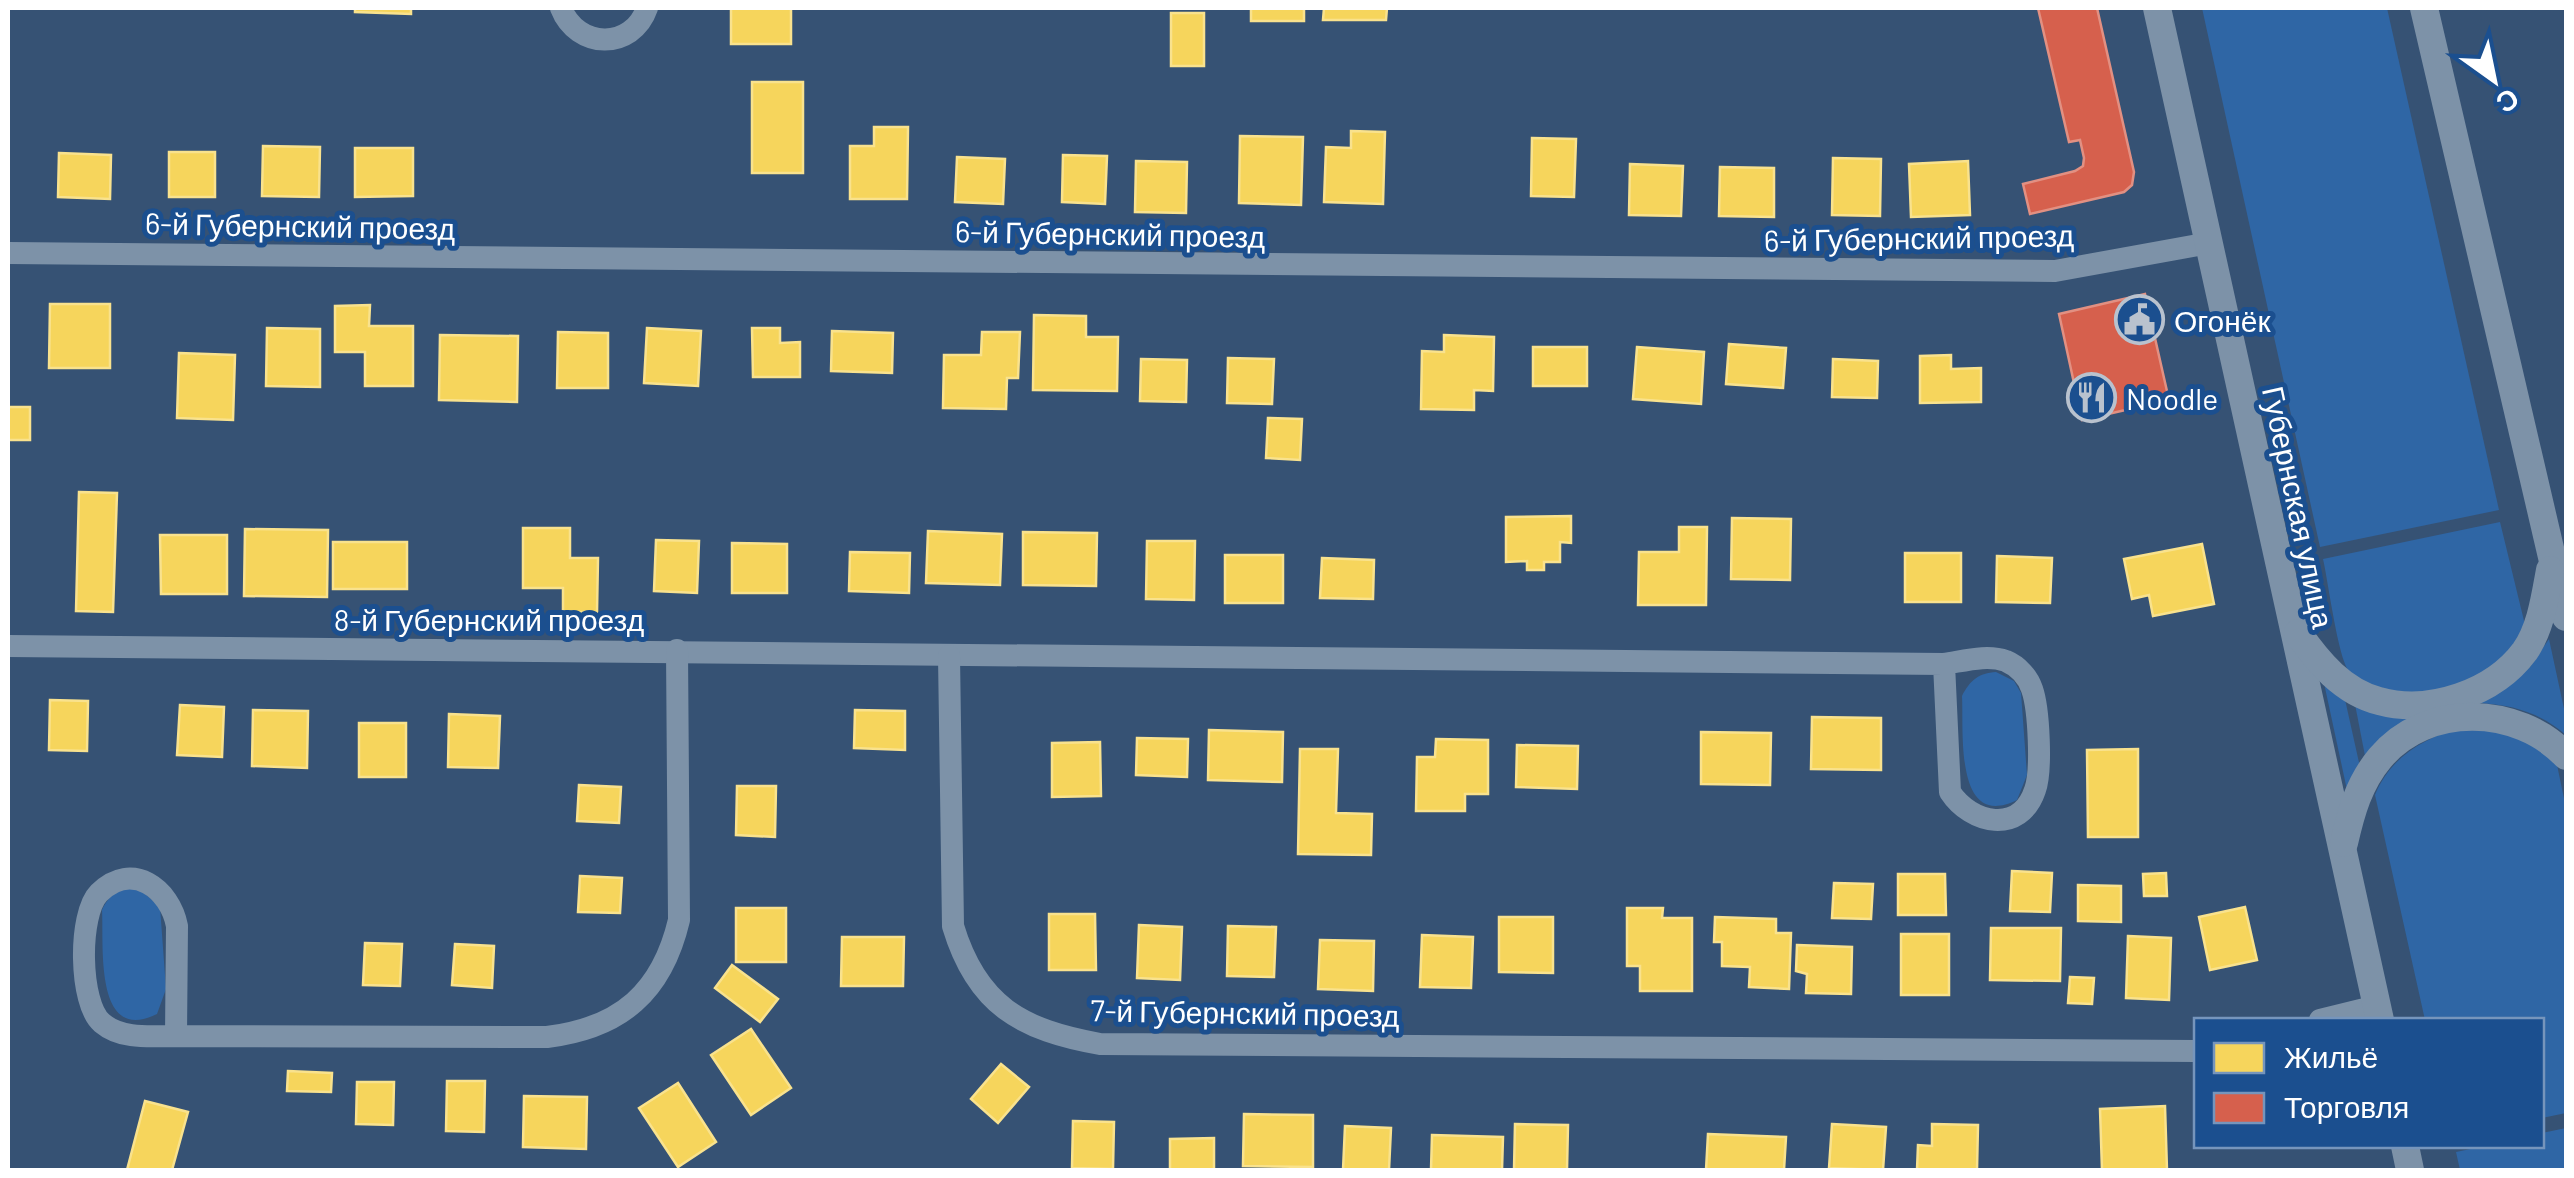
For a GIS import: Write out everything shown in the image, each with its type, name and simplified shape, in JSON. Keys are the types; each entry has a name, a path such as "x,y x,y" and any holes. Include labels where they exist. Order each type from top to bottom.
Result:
{"street":[{"path":"561,8 571,27 586,37 604,41 636,28 647,8"},
{"name":"Губернская улица","path":"2157,8 2379,1014"},
{"path":"2424,8 2566,616"},
{"name":"6-й Губернский проезд","path":"8,252 2056,271 2209,243"},
{"path":"2291,624 2318,662 2347,686 2379,702 2422,705 2458,698 2494,682 2526,650 2542,612 2552,556"},
{"name":"8-й Губернский проезд","path":"8,646 677,650 679,920 661,971 645,993 624,1011 600,1025 547,1036 176,1036 114,1031 99,1021 89,1006 86,924 89,907 100,892 115,882 132,879 150,883 174,908 176,1036"},
{"path":"677,650 1944,664 1990,658 2008,662 2022,672 2032,687 2038,776 2034,793 2024,808 2010,818 1992,821 1974,817 1960,807 1950,792 1944,664"},
{"name":"7-й Губернский проезд","path":"949,656 953,926 961,952 991,998 1036,1029 1100,1044 2194,1051"},
{"path":"2342,852 2354,799 2380,757 2416,730 2460,715 2508,720 2554,743 2566,756"},
{"path":"2340,1018 2379,1014"}],"shaded area":[{"path":"2202,8 2387,8 2499,510 2320,547"},
{"path":"2500,522 2526,629 2502,658 2459,687 2426,693 2374,687 2349,671 2337,635 2323,559"},
{"path":"2549,639 2566,735 2526,711 2480,703 2530,667"},
{"path":"1996,672 2014,681 2021,693 2027,775 2017,800 1997,806 1982,802 1972,790 1964,753 1962,696 1976,678"},
{"path":"2324,683 2344,695 2360,767 2347,790"},
{"path":"2354,699 2423,714 2366,761"},
{"path":"2465,725 2504,729 2556,760 2566,808 2566,1113 2544,1118 2544,1018 2425,1018 2375,795 2400,759 2436,736"},
{"path":"136,886 160,907 166,989 157,1014 137,1020 122,1016 112,1004 104,967 102,910 115,894"},
{"path":"2566,1128 2566,1170 2460,1170 2456,1152 2475,1148 2544,1148 2544,1133"}],"building: Жильё":[{"path":"355,8 411,8 411,14 355,12"},
{"path":"731,8 791,8 791,44 731,44"},
{"path":"1251,8 1304,8 1304,21 1251,21"},
{"path":"1324,8 1387,8 1386,20 1323,20"},
{"path":"1171,13 1204,13 1204,66 1171,66"},
{"path":"752,82 803,82 803,173 752,173"},
{"path":"874,127 908,127 907,199 850,199 850,146 874,146"},
{"path":"1351,131 1385,132 1383,204 1324,202 1326,147 1351,148"},
{"path":"1240,136 1303,137 1301,205 1239,203"},
{"path":"1532,138 1576,139 1574,197 1531,196"},
{"path":"263,146 320,147 319,197 262,196"},
{"path":"355,148 413,148 413,196 355,197"},
{"path":"169,152 215,152 215,197 169,197"},
{"path":"59,153 111,155 110,199 58,197"},
{"path":"1063,155 1107,156 1105,204 1062,202"},
{"path":"957,157 1005,159 1003,204 955,202"},
{"path":"1833,158 1881,159 1880,216 1832,215"},
{"path":"1136,161 1187,162 1186,213 1135,212"},
{"path":"1968,161 1970,215 1911,217 1909,164"},
{"path":"1630,164 1683,166 1681,216 1629,215"},
{"path":"1720,167 1774,168 1774,217 1719,216"},
{"path":"50,304 110,304 110,368 49,368"},
{"path":"370,305 369,326 413,326 413,386 365,386 365,352 335,352 335,306"},
{"path":"1034,315 1086,316 1086,337 1118,337 1117,391 1033,390"},
{"path":"267,328 320,329 320,387 266,386"},
{"path":"647,328 701,331 698,386 644,383"},
{"path":"752,328 780,328 780,343 800,342 800,377 753,377"},
{"path":"832,331 893,333 892,373 831,371"},
{"path":"558,332 608,333 608,388 557,388"},
{"path":"982,332 1020,332 1018,378 1007,378 1006,409 943,408 944,355 981,355"},
{"path":"440,335 518,336 517,402 439,400"},
{"path":"1444,335 1494,337 1493,391 1474,390 1474,410 1421,409 1422,351 1444,352"},
{"path":"1729,344 1786,348 1783,388 1726,384"},
{"path":"1533,347 1587,347 1587,386 1533,386"},
{"path":"1637,347 1704,352 1701,404 1633,399"},
{"path":"179,353 235,355 233,420 177,418"},
{"path":"1951,355 1951,369 1981,368 1981,402 1920,403 1920,356"},
{"path":"1228,358 1274,359 1272,404 1227,403"},
{"path":"1141,359 1187,360 1186,402 1140,401"},
{"path":"1833,359 1878,361 1877,398 1832,397"},
{"path":"8,407 30,407 30,440 8,440"},
{"path":"1268,418 1302,419 1300,460 1266,458"},
{"path":"79,492 117,493 113,612 76,611"},
{"path":"1571,516 1571,543 1560,542 1560,562 1544,562 1544,570 1527,570 1527,561 1506,562 1506,517"},
{"path":"1732,518 1791,519 1790,580 1731,579"},
{"path":"1679,527 1707,527 1706,605 1638,605 1639,552 1679,552"},
{"path":"523,528 570,528 570,558 598,558 597,612 563,612 563,588 523,588"},
{"path":"245,529 328,530 327,597 244,596"},
{"path":"928,531 1002,534 1000,585 926,583"},
{"path":"1023,532 1097,533 1096,586 1023,585"},
{"path":"160,535 227,535 227,594 161,594"},
{"path":"656,540 699,541 697,593 654,591"},
{"path":"1147,541 1195,541 1194,600 1146,599"},
{"path":"333,542 407,542 407,589 333,589"},
{"path":"732,543 787,544 787,593 732,593"},
{"path":"2202,544 2214,604 2153,616 2149,595 2132,599 2124,559"},
{"path":"850,552 910,553 909,593 849,591"},
{"path":"1905,553 1961,553 1961,602 1905,602"},
{"path":"1225,555 1283,555 1283,603 1225,603"},
{"path":"1997,556 2052,558 2050,603 1996,602"},
{"path":"1322,558 1374,560 1373,599 1320,598"},
{"path":"50,700 88,701 87,751 49,750"},
{"path":"180,705 224,707 222,757 177,755"},
{"path":"253,710 308,711 307,768 252,766"},
{"path":"855,710 905,711 905,750 854,748"},
{"path":"449,714 500,716 498,768 448,767"},
{"path":"1812,717 1881,718 1881,770 1811,769"},
{"path":"359,723 406,723 406,777 359,777"},
{"path":"1209,730 1283,732 1282,782 1208,780"},
{"path":"1701,732 1771,733 1770,785 1701,784"},
{"path":"1137,738 1188,739 1187,777 1136,775"},
{"path":"1436,739 1488,740 1488,794 1465,794 1465,811 1416,811 1417,757 1435,757"},
{"path":"1100,742 1101,796 1052,797 1052,743"},
{"path":"1517,745 1578,746 1577,789 1516,787"},
{"path":"1300,749 1338,749 1336,813 1372,814 1371,855 1298,854"},
{"path":"2138,749 2138,837 2088,837 2087,750"},
{"path":"579,785 621,787 619,823 577,821"},
{"path":"737,786 776,786 775,837 736,835"},
{"path":"2012,871 2052,873 2050,912 2010,911"},
{"path":"2166,873 2167,896 2144,896 2143,874"},
{"path":"1898,874 1945,874 1946,915 1898,915"},
{"path":"580,876 622,878 620,913 578,912"},
{"path":"1834,883 1873,884 1871,919 1832,918"},
{"path":"2078,885 2121,886 2121,922 2078,921"},
{"path":"2245,907 2257,960 2210,970 2199,917"},
{"path":"736,908 786,908 786,962 736,962"},
{"path":"1627,908 1663,908 1662,918 1692,918 1692,991 1640,991 1640,966 1627,966"},
{"path":"1049,914 1095,914 1096,970 1049,970"},
{"path":"1499,917 1553,917 1553,973 1499,972"},
{"path":"1715,917 1776,919 1776,933 1791,933 1789,989 1749,987 1750,967 1722,966 1722,942 1714,942"},
{"path":"1139,925 1182,927 1180,980 1137,978"},
{"path":"1228,926 1276,927 1274,977 1227,976"},
{"path":"1991,928 2061,928 2060,981 1990,980"},
{"path":"1901,934 1949,934 1949,995 1901,995"},
{"path":"1422,935 1473,937 1471,988 1420,987"},
{"path":"2128,936 2171,938 2169,1000 2126,998"},
{"path":"842,937 904,937 903,986 841,986"},
{"path":"1320,940 1374,941 1373,991 1318,989"},
{"path":"365,943 402,944 400,986 363,985"},
{"path":"455,944 494,946 492,988 452,985"},
{"path":"1797,945 1852,947 1851,994 1806,993 1807,974 1796,971"},
{"path":"732,965 778,999 760,1022 715,988"},
{"path":"2070,977 2094,978 2092,1004 2068,1003"},
{"path":"751,1029 791,1088 751,1115 711,1055"},
{"path":"1001,1064 1029,1087 998,1123 971,1099"},
{"path":"288,1071 332,1073 331,1092 287,1091"},
{"path":"447,1081 485,1081 484,1132 446,1131"},
{"path":"357,1082 394,1082 393,1125 356,1124"},
{"path":"678,1083 716,1142 678,1167 639,1108"},
{"path":"524,1096 587,1097 586,1149 523,1147"},
{"path":"145,1101 188,1112 172,1170 127,1170"},
{"path":"2165,1106 2167,1170 2102,1170 2100,1109"},
{"path":"1244,1114 1313,1115 1313,1167 1243,1166"},
{"path":"1073,1121 1114,1122 1113,1169 1072,1168"},
{"path":"1515,1124 1568,1125 1567,1170 1514,1170"},
{"path":"1832,1124 1886,1127 1883,1170 1829,1168"},
{"path":"1932,1124 1978,1125 1977,1170 1917,1170 1918,1145 1932,1146"},
{"path":"1345,1126 1391,1128 1389,1170 1343,1170"},
{"path":"1708,1134 1786,1137 1784,1170 1706,1170"},
{"path":"1432,1135 1503,1137 1502,1170 1431,1170"},
{"path":"1214,1138 1214,1170 1170,1170 1170,1139"}],"building: Торговля":[{"path":"2038,8 2097,8 2134,172 2132,185 2124,192 2030,214 2023,184 2075,171 2083,166 2084,158 2080,140 2069,142"},
{"path":"2145,294 2169,400 2082,420 2059,314"}],"place":[{"name":"Огонёк","path":"2139,320"},
{"name":"Noodle","path":"2091,398"}]}
